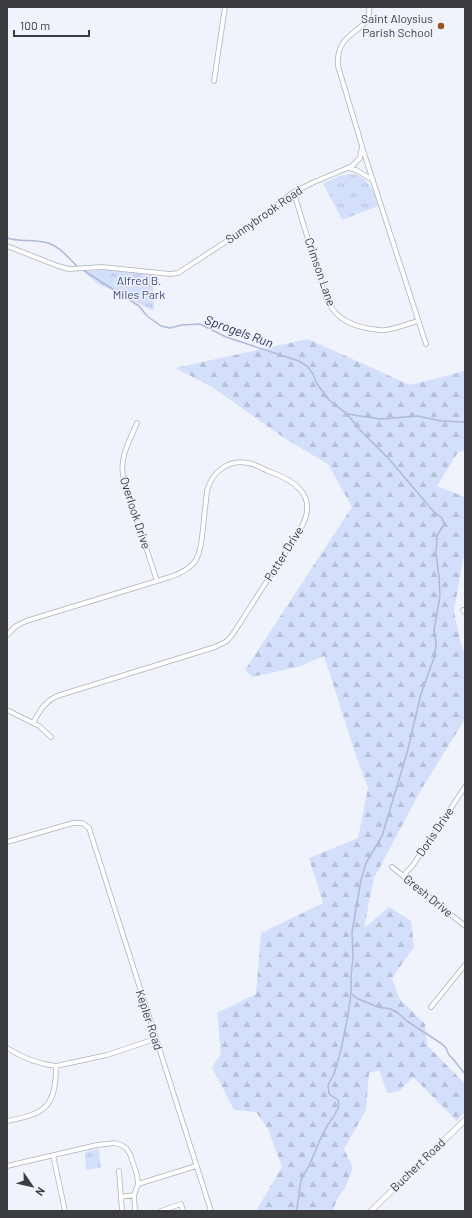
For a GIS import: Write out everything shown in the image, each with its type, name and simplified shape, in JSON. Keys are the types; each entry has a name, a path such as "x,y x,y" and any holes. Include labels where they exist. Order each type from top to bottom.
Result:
{"street":[{"path":"214,82 225,7"},
{"path":"369,7 370,12 363,25 343,42 338,56 338,66 362,148 426,344"},
{"name":"Sunnybrook Road","path":"7,246 58,266 75,270 89,268 119,268 170,274 178,273 256,222 292,193 355,164 360,158 362,148"},
{"path":"349,168 356,170 373,180"},
{"name":"Crimson Lane","path":"292,193 296,200 326,298 337,314 352,324 381,330 418,321"},
{"name":"Overlook Drive","path":"137,423 122,457 121,469 157,581"},
{"name":"Potter Drive","path":"7,635 13,628 26,621 157,581 187,570 195,561 201,547 208,488 213,476 222,468 238,462 251,464 288,479 303,493 306,503 306,513 302,526 236,630 227,641 215,647 57,696 48,700 34,723"},
{"path":"7,710 44,729 51,737"},
{"name":"Doris Drive","path":"403,876 413,865 465,787"},
{"name":"Kepler Road","path":"7,842 73,823 82,823 89,828 210,1211"},
{"name":"Gresh Drive","path":"392,867 465,926"},
{"path":"431,1007 465,965"},
{"path":"7,1048 31,1061 56,1066 107,1055 155,1039"},
{"path":"7,1121 34,1115 47,1105 54,1092 56,1066"},
{"name":"Buchert Road","path":"371,1211 465,1120"},
{"path":"7,1166 106,1144 118,1144 126,1148 130,1154 137,1175 138,1184 134,1195 135,1211"},
{"path":"53,1155 65,1211"},
{"path":"138,1184 196,1166"},
{"path":"119,1171 122,1211"},
{"path":"121,1197 134,1195"},
{"path":"162,1211 181,1204 183,1211"}],"green space":[{"path":"355,174 364,179 371,187 378,206 342,220 323,183 343,175"},
{"name":"Alfred B. Miles Park","path":"108,270 153,275 154,311 97,283 83,271"},
{"path":"308,339 410,385 465,371 465,450 458,452 437,486 465,497 465,549 454,611 460,640 465,655 465,719 421,790 374,878 364,928 389,907 411,921 414,947 392,978 399,998 425,1024 427,1045 465,1084 465,1112 457,1121 413,1077 399,1091 387,1093 379,1070 369,1073 366,1110 344,1149 353,1168 345,1188 339,1196 332,1211 256,1211 282,1167 268,1129 256,1112 234,1110 212,1067 221,1054 217,1013 256,994 261,933 323,903 309,858 358,838 368,788 354,750 324,656 298,667 252,677 245,670 352,507 328,464 287,440 212,387 175,368"},
{"path":"99,1149 101,1168 86,1170 85,1152"}],"waterway":[{"name":"Sprogels Run","path":"7,238 38,241 53,245 61,250 78,267"},
{"name":"Sprogels Run","path":"83,270 139,306 147,316 161,326 170,328 182,325 200,324 226,337 299,361 307,366 313,374 317,384 329,400 347,414 380,419 418,416 441,421 465,421"},
{"path":"296,1211 302,1178 339,1104 338,1100 329,1094 328,1085 334,1074 341,1050 348,1015 353,957 352,932 361,880 366,863 382,836 407,753 421,694 435,655 436,642 434,630 440,596 436,553 437,536 444,524 442,518 434,512 389,459 359,429 347,414"},
{"path":"351,993 356,998 378,1007 391,1009 442,1044 465,1074"}],"place":[{"name":"Saint Aloysius Parish School","path":"441,26"}]}
